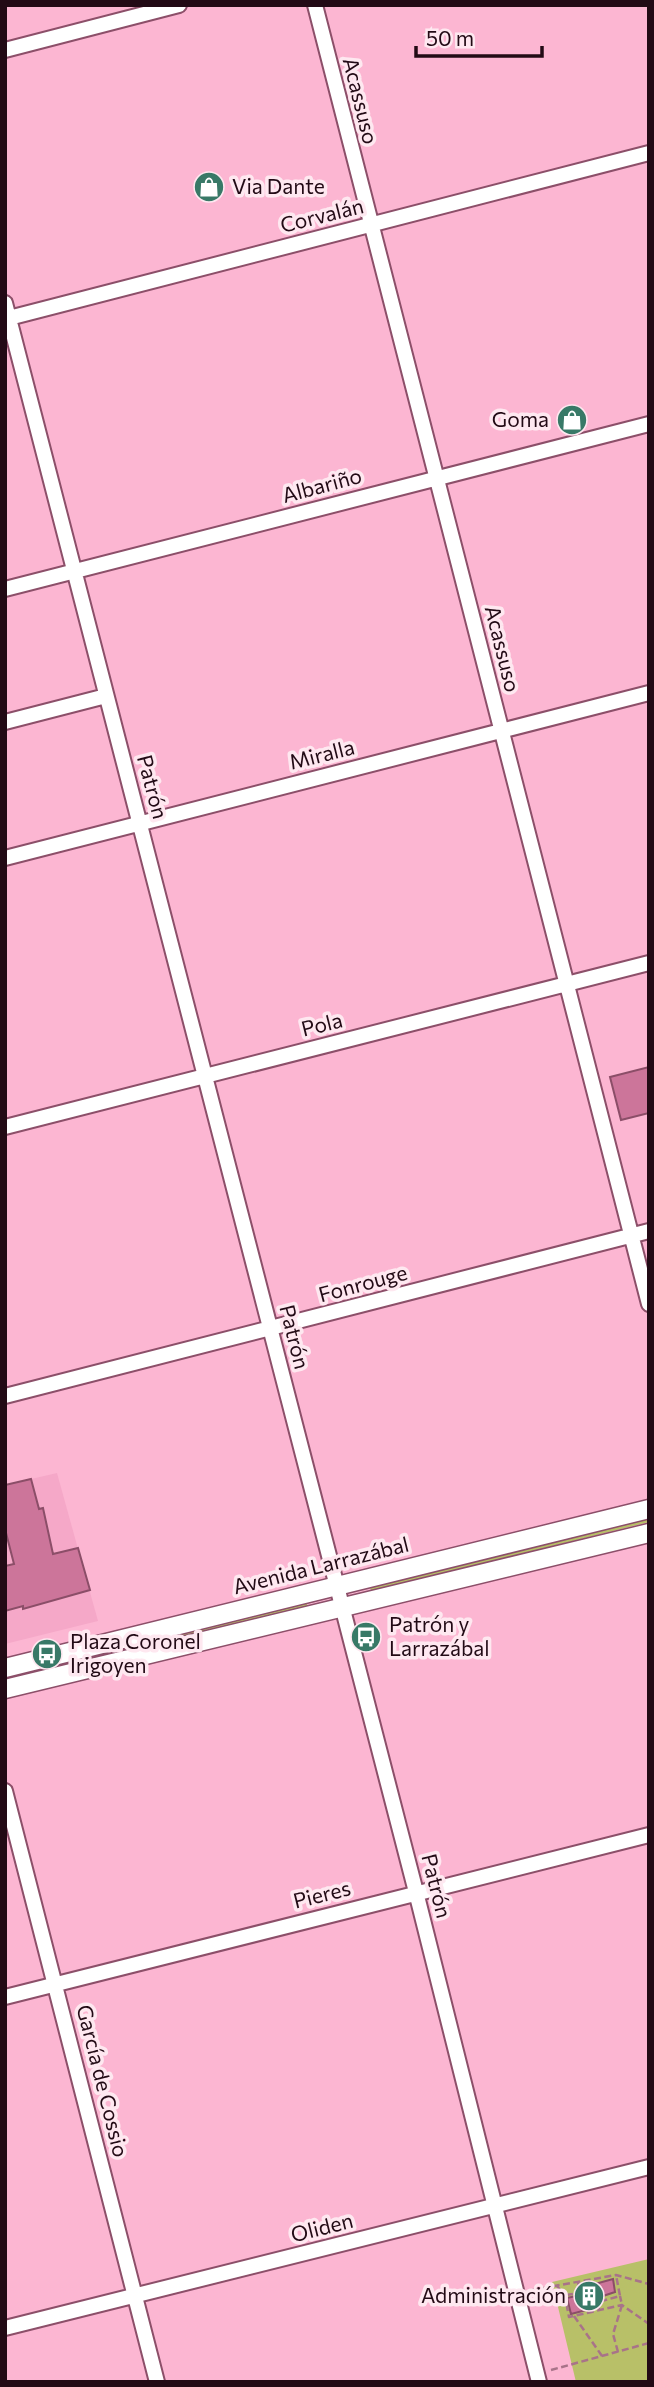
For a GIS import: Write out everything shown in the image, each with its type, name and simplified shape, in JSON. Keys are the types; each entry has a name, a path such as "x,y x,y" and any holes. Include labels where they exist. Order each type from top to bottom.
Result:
{"street":[{"path":"5,50 179,5"},
{"name":"Acassuso","path":"315,5 649,1304"},
{"name":"Corvalán","path":"7,318 649,153"},
{"name":"Patrón","path":"5,303 539,2378"},
{"name":"Albariño","path":"5,589 649,424"},
{"name":"Miralla","path":"5,858 649,693"},
{"path":"5,722 106,696"},
{"name":"Pola","path":"5,1127 649,963"},
{"name":"Fonrouge","path":"5,1396 649,1231"},
{"name":"Avenida Larrazábal","path":"5,1668 649,1509"},
{"path":"5,1689 649,1532"},
{"name":"García de Cossio","path":"5,1791 158,2382"},
{"name":"Pieres","path":"5,1997 649,1835"},
{"name":"Oliden","path":"5,2328 649,2167"}],"path":[{"path":"518,2292 616,2275 649,2284"},
{"path":"616,2275 622,2305 613,2334 618,2352"},
{"path":"565,2296 580,2293 578,2283"},
{"path":"557,2286 565,2296 569,2317 622,2305 649,2324"},
{"path":"599,2309 598,2302 620,2296"},
{"path":"573,2316 602,2356"},
{"path":"539,2378 649,2343"}],"shaded area":[{"path":"57,1473 98,1621 5,1644 5,1485"}],"green space":[{"path":"649,1516 649,1522 371,1591 370,1586"},
{"path":"306,1601 308,1607 12,1681 11,1675"},
{"path":"649,2259 649,2382 576,2382 552,2282"}],"building":[{"path":"649,1067 649,1113 621,1120 610,1077"},
{"path":"31,1479 39,1509 43,1508 53,1554 78,1548 90,1590 23,1609 23,1606 5,1611 5,1566 14,1564 5,1529 5,1485"},
{"name":"Administración","path":"613,2279 615,2292 594,2299 594,2308 571,2314 567,2298 585,2294 584,2287"}],"place":[{"name":"Via Dante","path":"209,187"},
{"name":"Goma","path":"572,420"},
{"name":"Patrón y Larrazábal","path":"366,1637"},
{"name":"Plaza Coronel Irigoyen","path":"47,1654"},
{"name":"Administración","path":"589,2296"}]}
